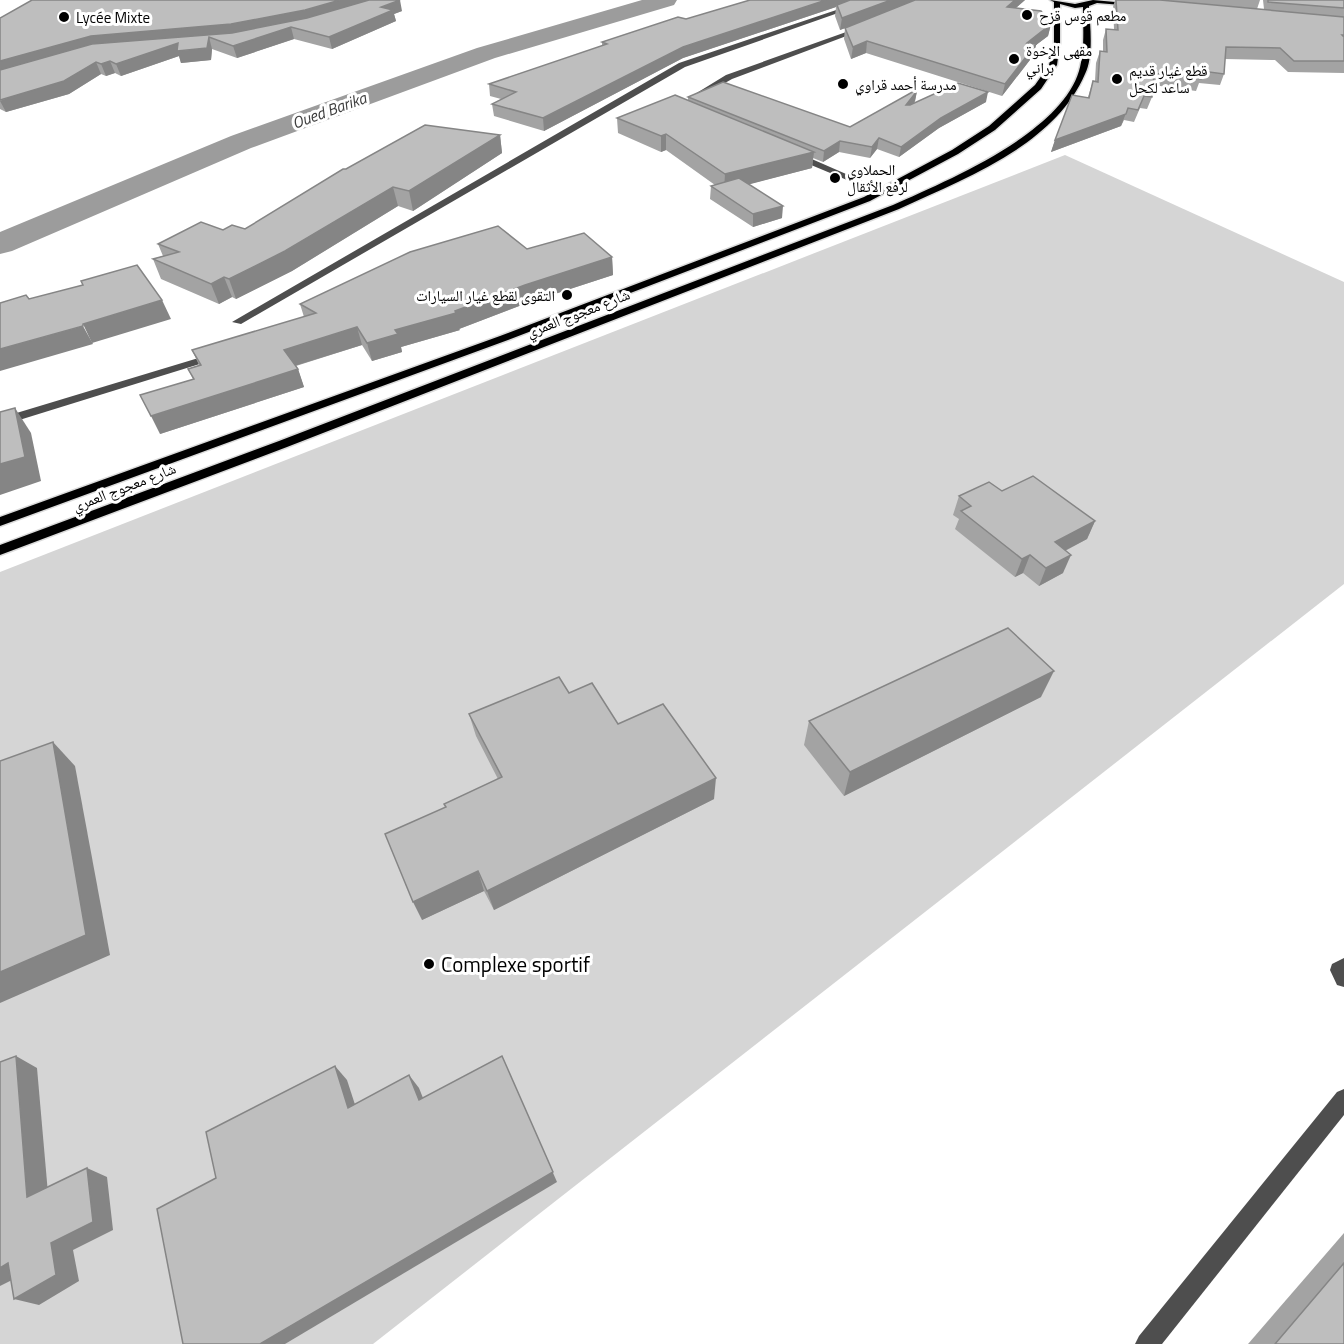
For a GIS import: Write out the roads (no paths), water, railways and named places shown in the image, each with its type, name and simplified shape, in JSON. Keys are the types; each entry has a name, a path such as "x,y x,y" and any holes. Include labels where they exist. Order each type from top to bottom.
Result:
{"main road":[{"path":"1055,1 1086,6 1095,1 1142,4"},
{"name":"شارع معجوج العمري","path":"0,522 504,338 867,199 974,140 992,128 1038,87 1053,65 1057,43 1055,1"},
{"path":"1086,18 1100,10 1126,3"},
{"name":"شارع معجوج العمري","path":"0,550 283,444 874,215 964,175 1011,148 1058,110 1083,72 1086,6"}],"street":[{"path":"237,322 682,64 872,0"},
{"path":"689,100 729,77 877,22"},
{"path":"784,151 881,191"},
{"path":"0,422 231,351"},
{"path":"1344,967 1339,970 1344,978"},
{"path":"1147,1344 1344,1099"}],"waterway":[{"name":"Oued Barika","path":"0,244 241,142 486,53 666,0"}],"place":[{"name":"مطعم قوس قزح","path":"1027,15"},
{"name":"Lycée Mixte","path":"64,17"},
{"name":"مقهى الإخوة براني","path":"1014,59"},
{"name":"قطع غيار قديم ساعد لكحل","path":"1117,79"},
{"name":"مدرسة أحمد قراوي","path":"843,84"},
{"name":"الحملاوي لرفع الأثقال","path":"835,178"},
{"name":"التقوى لقطع غيار السيارات","path":"567,295"},
{"name":"Complexe sportif","path":"429,964"}]}
